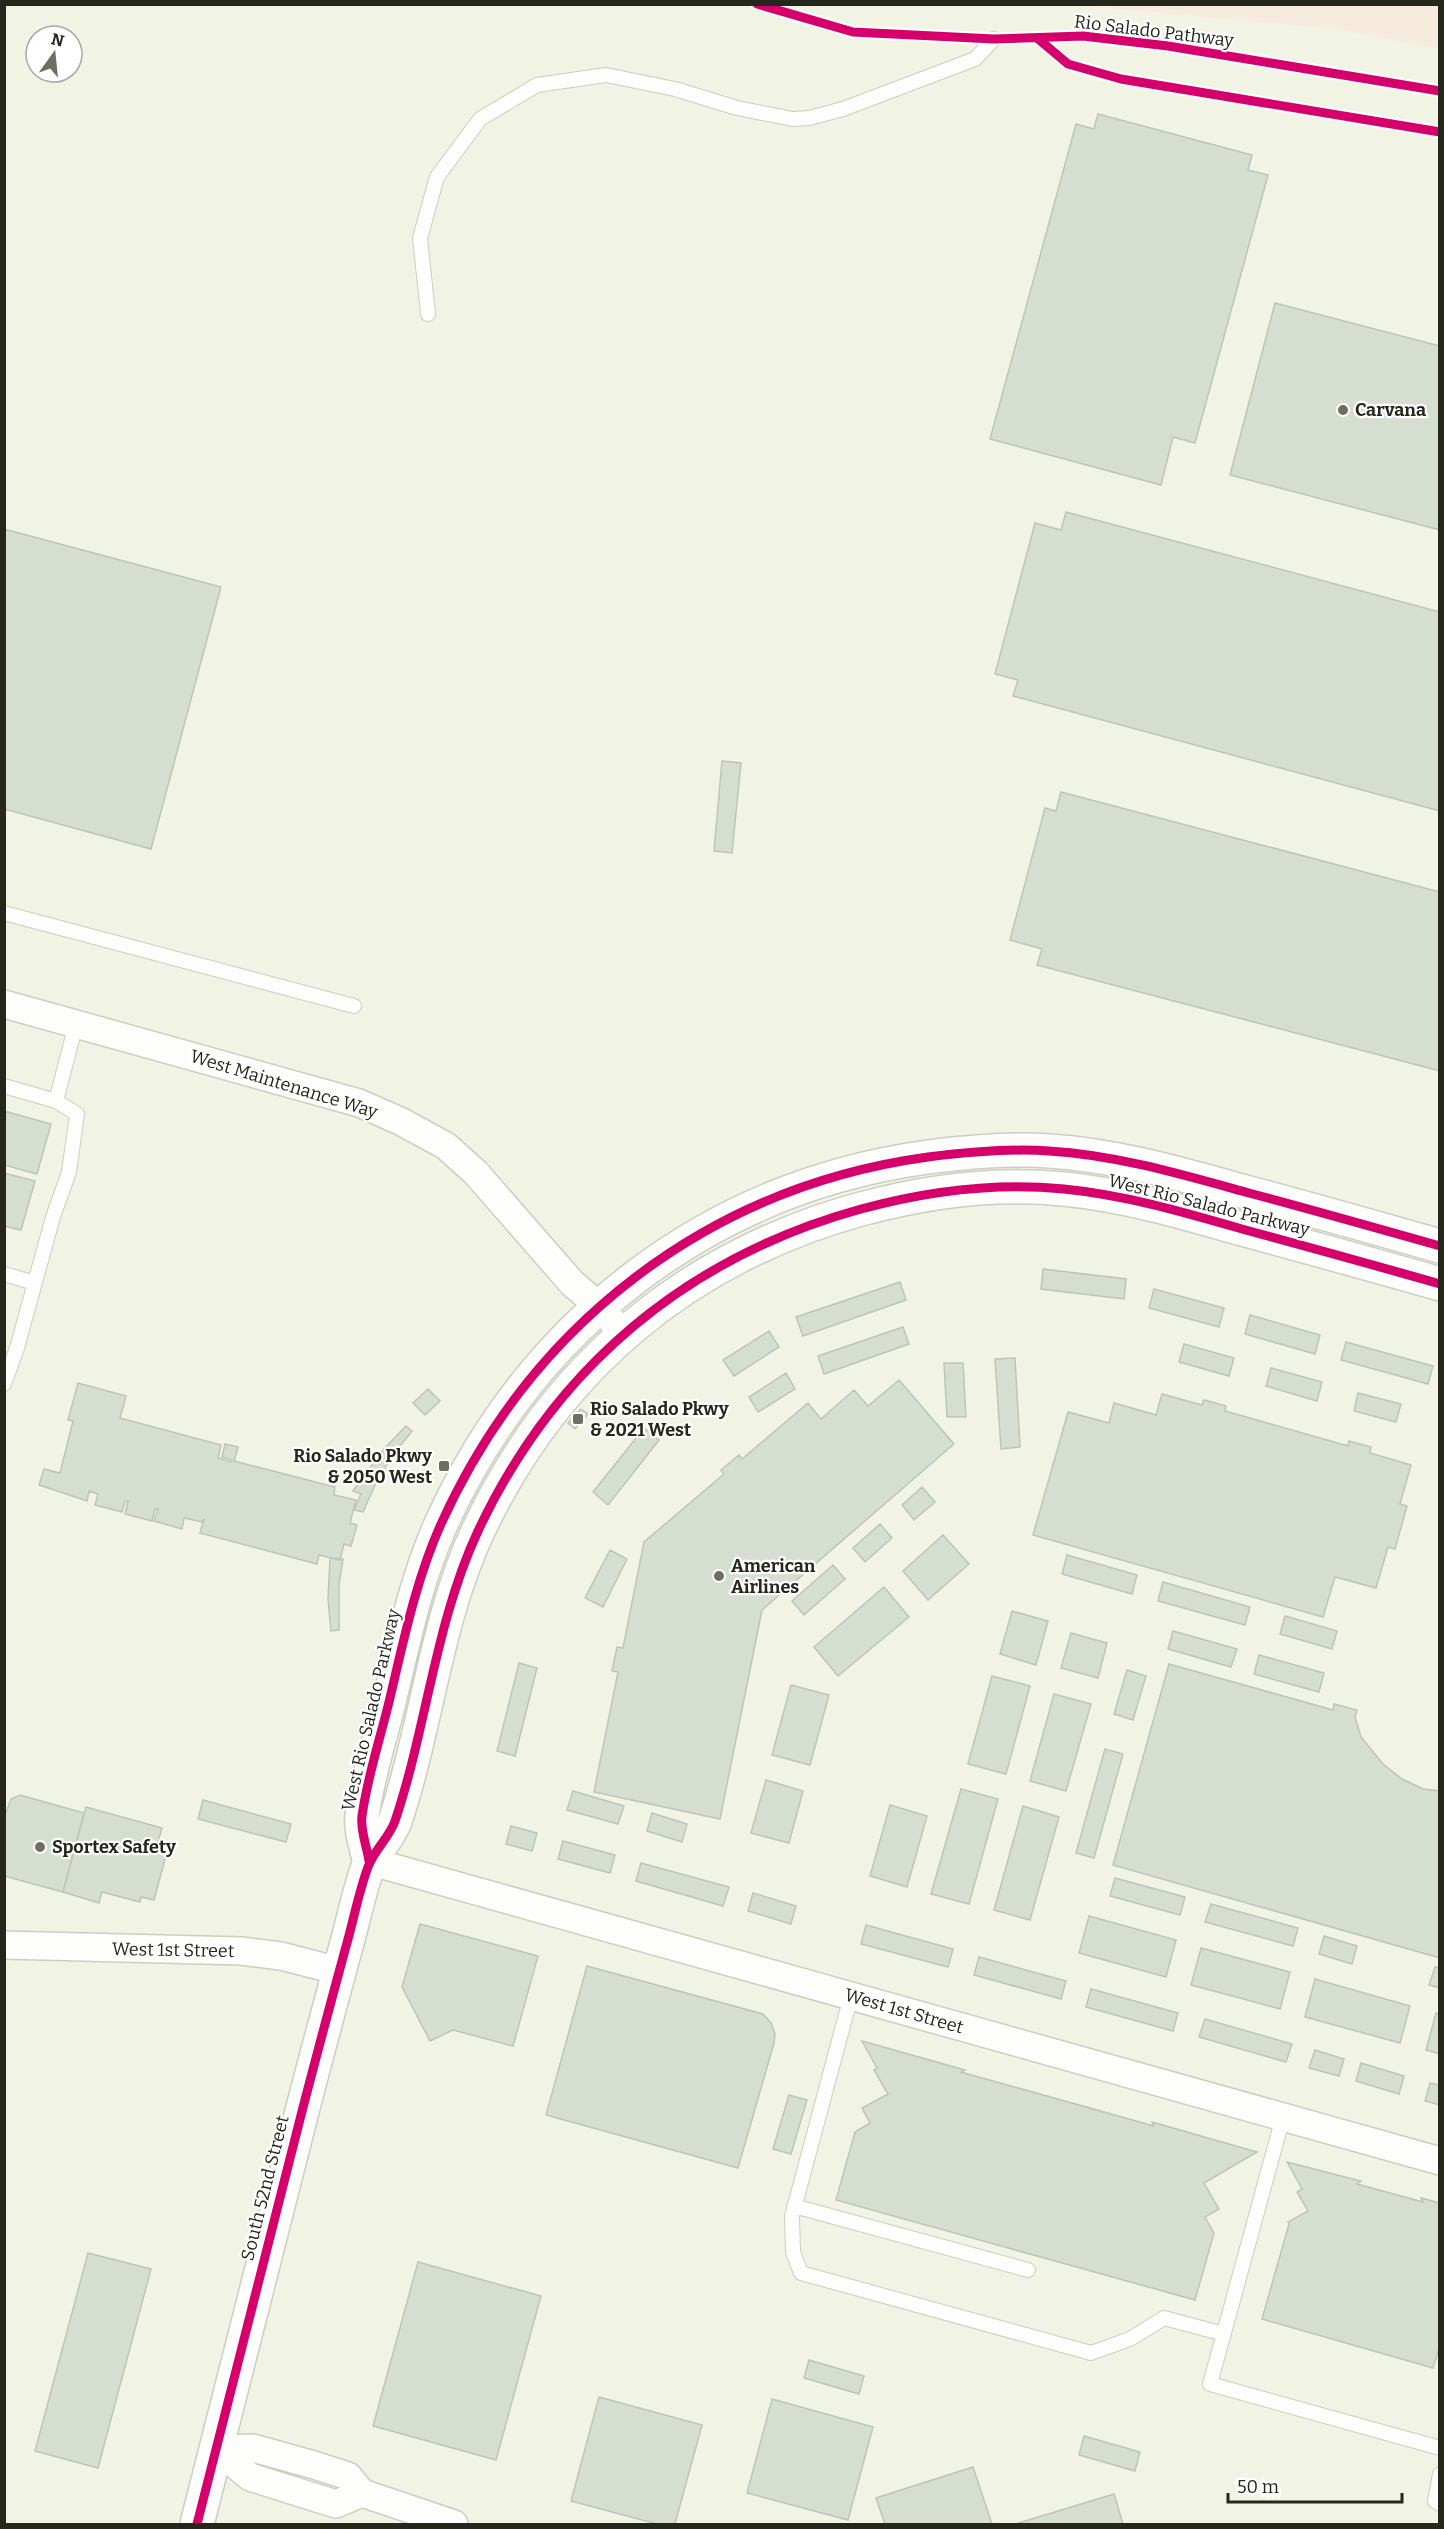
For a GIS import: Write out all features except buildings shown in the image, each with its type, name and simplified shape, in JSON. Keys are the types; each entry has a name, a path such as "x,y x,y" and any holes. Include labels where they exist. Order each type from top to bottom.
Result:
{"main road":[{"name":"West Rio Salado Parkway","path":"369,1861 361,1820 411,1609 428,1553 460,1484 490,1433 539,1369 600,1307 671,1250 739,1213 835,1176 867,1167 967,1152 1048,1150 1137,1163 1440,1246"},
{"name":"West Rio Salado Parkway","path":"369,1861 393,1827 455,1590 481,1525 514,1463 538,1427 585,1372 624,1335 709,1271 777,1236 828,1218 931,1193 999,1186 1061,1189 1132,1199 1440,1284"},
{"name":"South 52nd Street","path":"197,2524 319,2043 369,1861"}],"street":[{"name":"West Maintenance Way","path":"4,1004 358,1103 400,1121 446,1146 476,1173 572,1283 600,1307 624,1335"},
{"name":"West 1st Street","path":"369,1861 1440,2162"},
{"name":"West 1st Street","path":"4,1945 241,1951 281,1956 339,1971"},
{"path":"216,2450 253,2448 314,2465 348,2476 362,2493 454,2524"}],"lane":[{"path":"428,314 420,238 437,177 480,119 537,85 606,75 675,89 737,108 793,119 809,118 843,109 975,59 994,39"},
{"path":"4,913 354,1006"},
{"path":"56,1101 76,1024"},
{"path":"4,1086 56,1101 77,1114 69,1172 53,1217 4,1384"},
{"path":"4,1274 35,1282"},
{"path":"851,1996 792,2216 793,2253 801,2273 1091,2353 1130,2339 1164,2318 1224,2334"},
{"path":"1282,2117 1210,2384 1440,2448"},
{"path":"794,2206 1028,2270"},
{"path":"1440,2474 1435,2501 1440,2504"}],"shaded area":[{"path":"1073,5 1439,5 1439,49 1338,29"}],"cycle path":[{"name":"Rio Salado Pathway","path":"757,4 853,32 994,39 1083,36 1168,46 1440,91"},
{"path":"1037,38 1068,64 1121,79 1440,132"},
{"path":"369,1861 362,1827 364,1802 410,1613 441,1524 479,1452 525,1386 577,1327 636,1276 702,1233 772,1199 848,1173 928,1157 988,1151 1034,1150 1074,1153 1150,1167 1440,1246"},
{"path":"197,2524 361,1888 374,1855 395,1821 406,1785 441,1638 463,1566 478,1531 509,1472 546,1418 587,1370 633,1326 684,1289 739,1256 798,1230 861,1209 911,1197 961,1190 1038,1187 1109,1195 1176,1210 1440,1284"}],"place":[{"name":"Carvana","path":"1343,410"},
{"name":"Rio Salado Pkwy & 2021 West","path":"578,1419"},
{"name":"Rio Salado Pkwy & 2050 West","path":"444,1466"},
{"name":"American Airlines","path":"719,1576"},
{"name":"Sportex Safety","path":"40,1847"}]}
